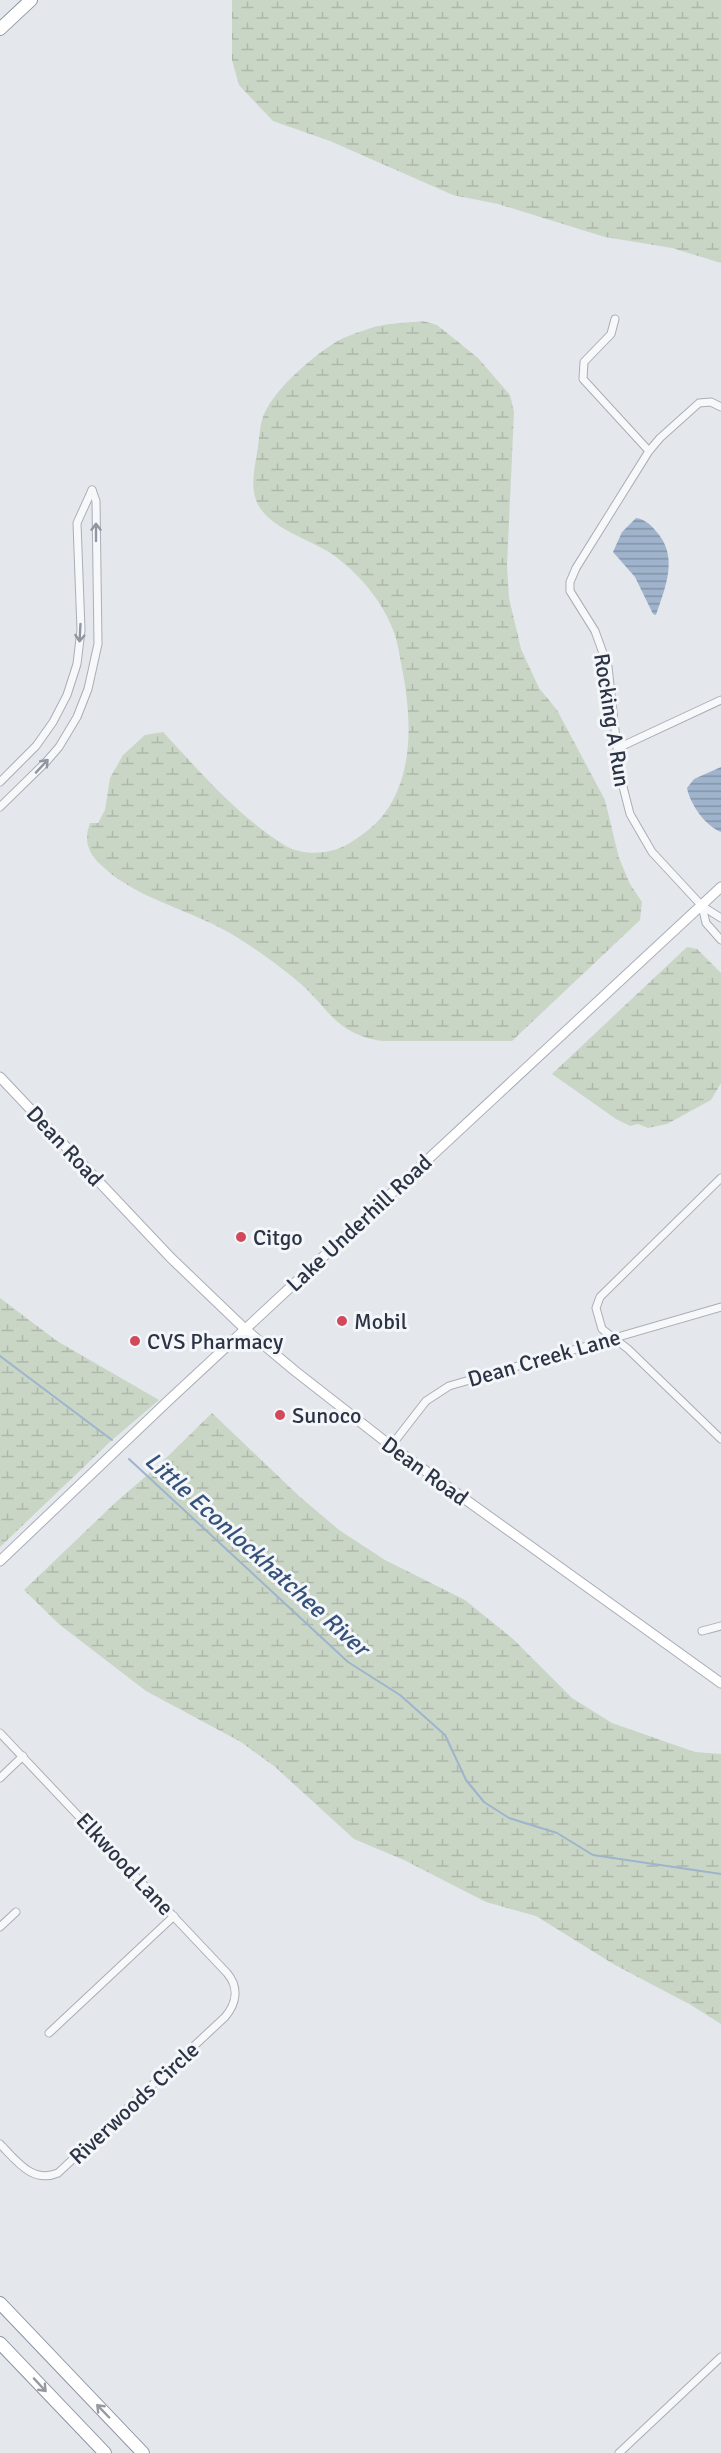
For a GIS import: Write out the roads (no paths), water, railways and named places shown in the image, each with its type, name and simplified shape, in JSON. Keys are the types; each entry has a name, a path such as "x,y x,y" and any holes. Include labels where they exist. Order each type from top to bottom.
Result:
{"highway":[{"path":"0,29 31,0"},
{"path":"0,2303 143,2453"},
{"path":"0,2343 105,2453"}],"street":[{"path":"615,319 611,334 584,362 583,379 649,451"},
{"name":"Rocking A Run","path":"721,407 708,401 696,405 649,451 570,582 573,598 595,631 608,667 624,795 636,826 652,852 702,906 721,918"},
{"path":"0,782 36,746 53,722 67,695 77,664 81,630 77,524 92,490 96,501 98,644 88,689 77,717 58,747 0,807"},
{"path":"618,748 721,700"},
{"name":"Lake Underhill Road","path":"0,1561 245,1329 721,888"},
{"name":"Rocking A Run","path":"702,906 706,923 721,940"},
{"name":"Dean Road","path":"0,1077 158,1246 245,1329 332,1402 391,1446 721,1683"},
{"path":"721,1178 600,1297 596,1308 598,1323 721,1439"},
{"name":"Dean Creek Lane","path":"391,1446 421,1406 430,1396 442,1389 721,1306"},
{"path":"702,1631 721,1626"},
{"name":"Elkwood Lane","path":"0,1733 227,1972"},
{"path":"0,1778 23,1756"},
{"path":"0,1927 16,1912"},
{"path":"49,2033 174,1916"},
{"name":"Riverwoods Circle","path":"0,2144 23,2168 35,2175 49,2176 61,2171 228,2013 236,1993 227,1972"},
{"path":"619,2453 721,2357"}],"water":[{"path":"636,518 653,528 663,540 667,550 668,572 656,615 653,614 635,577 613,552 622,532"},
{"path":"721,767 721,832 709,825 699,814 691,801 687,788 694,779"}],"waterway":[{"name":"Little Econlockhatchee River","path":"0,1356 112,1440"},
{"name":"Little Econlockhatchee River","path":"129,1459 348,1662 400,1695 445,1735 466,1780 484,1802 509,1818 557,1833 593,1855 721,1874"}],"place":[{"name":"Citgo","path":"241,1237"},
{"name":"Mobil","path":"342,1321"},
{"name":"CVS Pharmacy","path":"135,1341"},
{"name":"Sunoco","path":"280,1415"}]}
